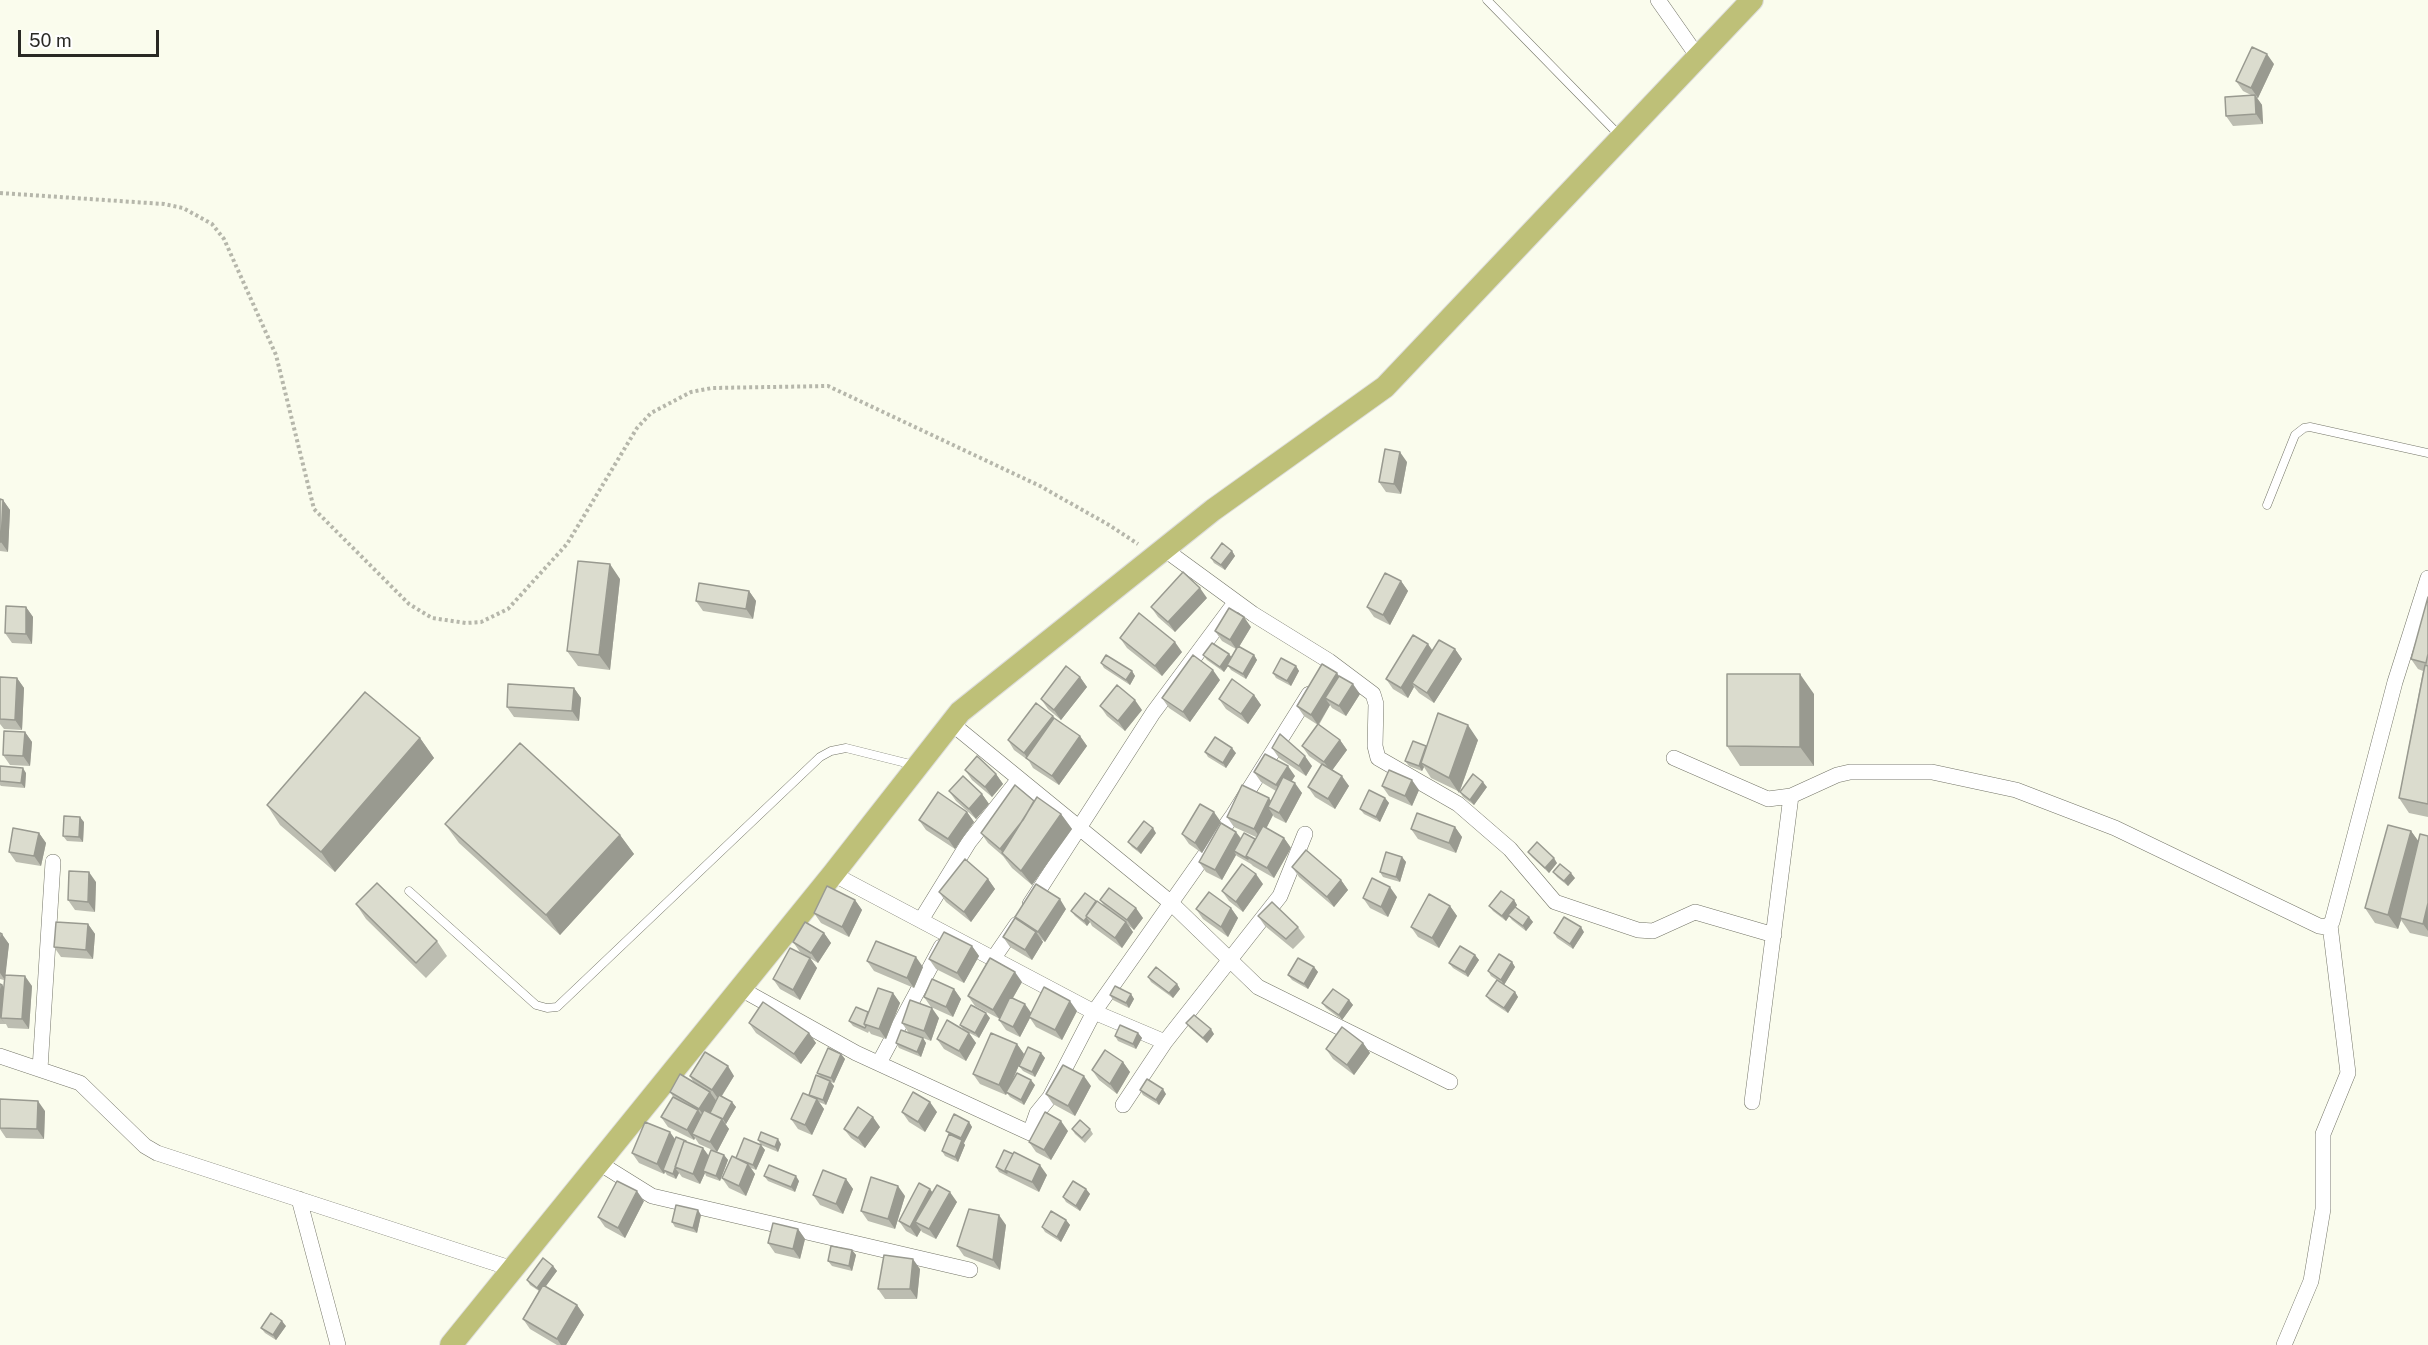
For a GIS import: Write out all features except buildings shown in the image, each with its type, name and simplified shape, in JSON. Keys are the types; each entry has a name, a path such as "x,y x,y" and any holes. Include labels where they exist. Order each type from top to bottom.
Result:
{"main road":[{"path":"451,1345 741,989 960,712 1213,510 1385,387 1752,0"}],"street":[{"path":"1658,0 1698,57"},
{"path":"1160,552 1236,601 1323,670 1373,694 1376,704 1375,746 1378,758 1458,804 1510,849 1555,902 1638,930 1653,931 1695,912 1774,935"},
{"path":"2284,1345 2312,1281 2323,1209 2323,1134 2348,1073 2330,925 2395,682 2428,578"},
{"path":"993,958 1081,829 1153,713 1236,601"},
{"path":"741,989 879,1063 1030,1133 1037,1113 1050,1097 1094,1012 1233,815 1323,670"},
{"path":"951,723 1170,902 1258,987 1450,1082"},
{"path":"1674,758 1768,799 1791,796 1837,775 1850,772 1932,772 2016,790 2115,828 2319,926 2330,925"},
{"path":"921,920 969,842 1019,779"},
{"path":"1752,1102 1791,796"},
{"path":"1123,1105 1165,1042 1280,897 1305,834"},
{"path":"40,1069 53,862"},
{"path":"833,874 1094,1012 1165,1042"},
{"path":"879,1063 948,934"},
{"path":"0,1056 80,1083 151,1150 513,1269"},
{"path":"599,1163 652,1196 970,1270"},
{"path":"299,1199 338,1345"}],"lane":[{"path":"1487,0 1622,137"},
{"path":"2267,505 2295,435 2304,428 2310,427 2428,453"},
{"path":"409,891 536,1005 546,1008 557,1007 820,757 831,751 846,748 919,766"}],"path":[{"path":"0,193 164,204 183,208 212,224 224,239 276,355 314,509 409,604 432,618 466,623 481,622 508,609 567,544 637,428 651,413 691,392 712,388 828,386 1040,486 1160,552"}]}
